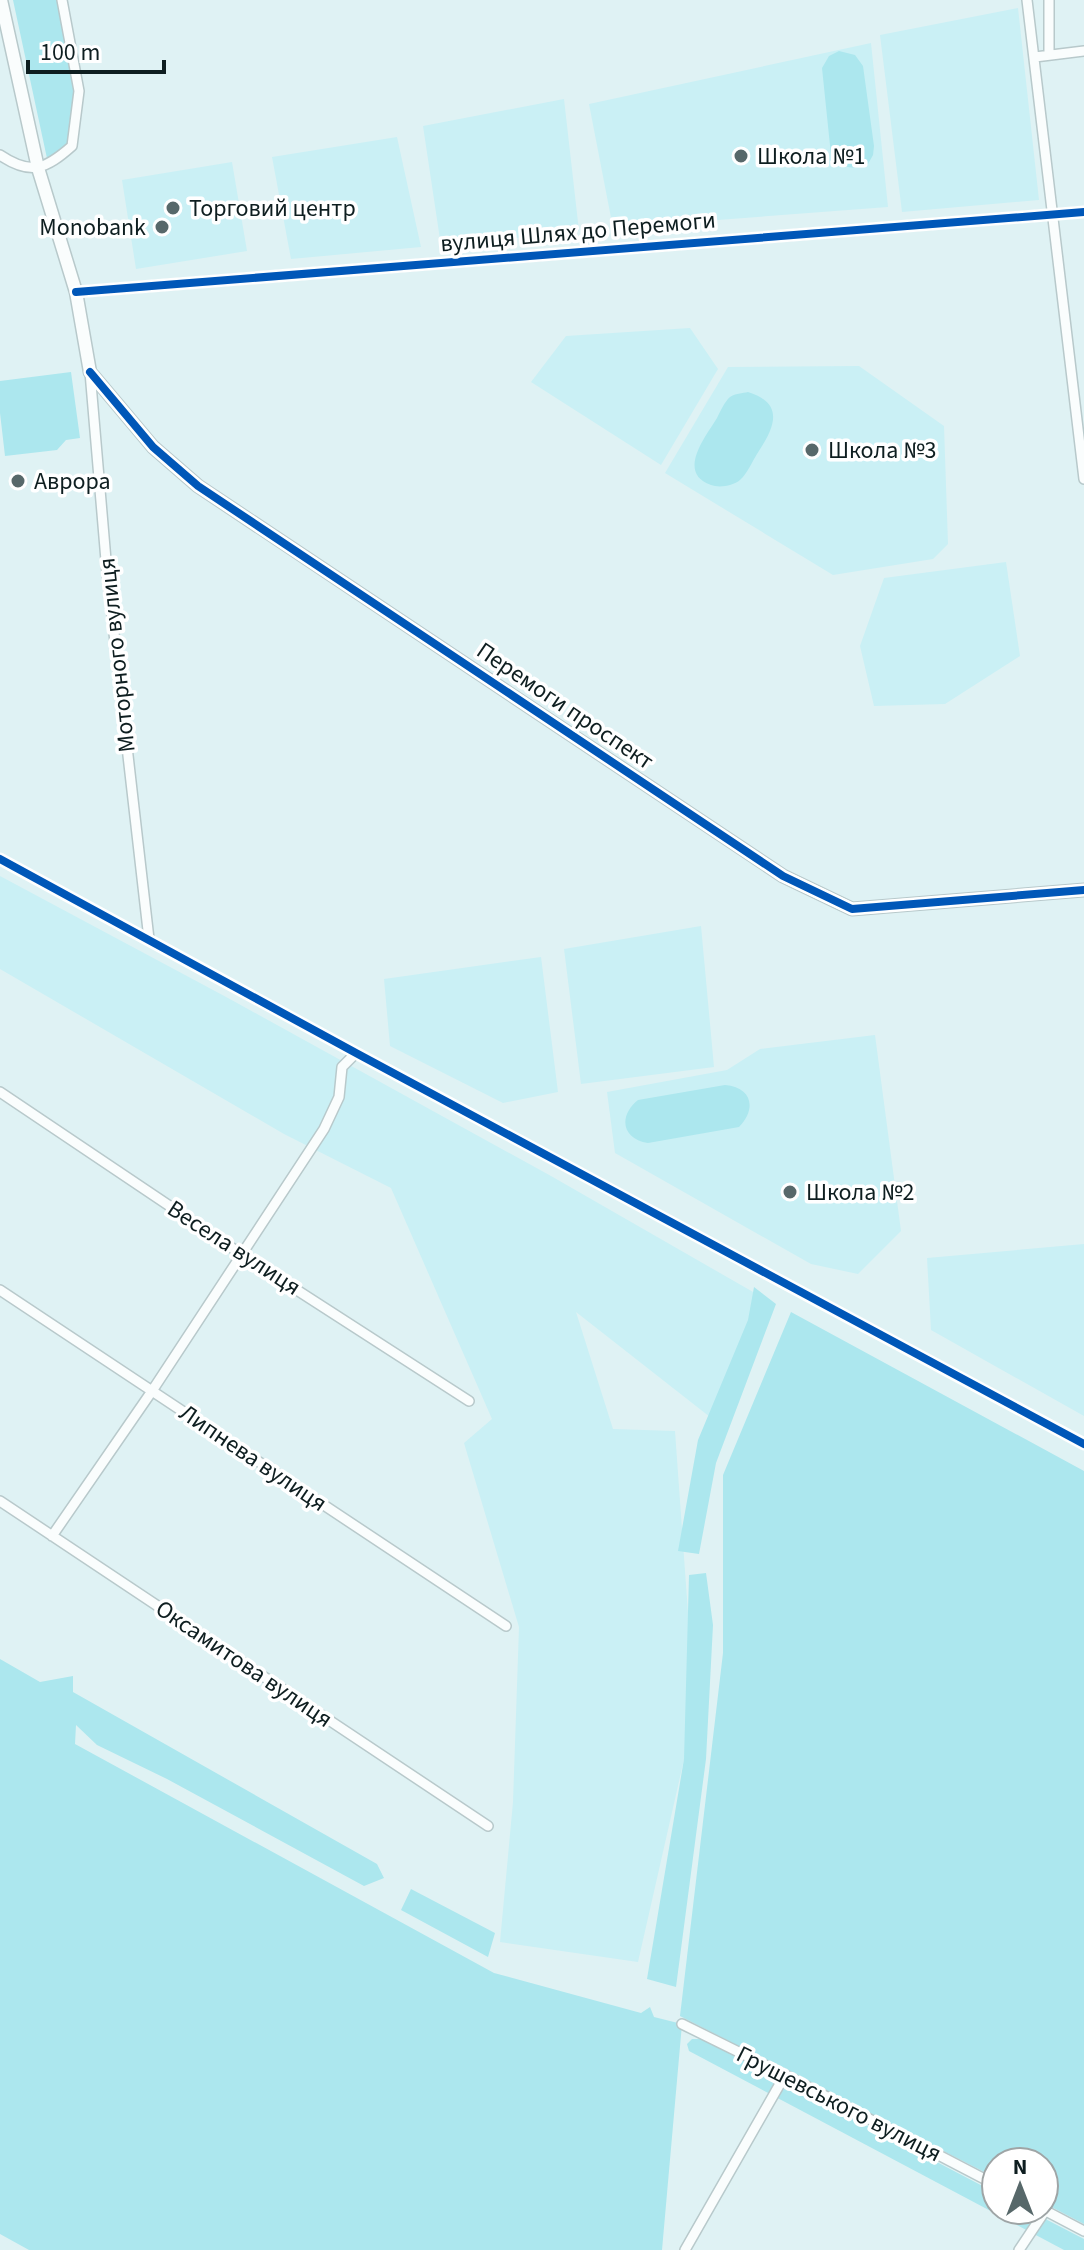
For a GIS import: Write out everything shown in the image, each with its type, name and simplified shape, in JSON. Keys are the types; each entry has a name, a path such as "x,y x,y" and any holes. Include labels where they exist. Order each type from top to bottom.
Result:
{"street":[{"path":"1,0 38,168 76,292 90,372"},
{"path":"0,155 15,165 38,168 61,156 72,146 79,91 62,0"},
{"path":"1027,0 1084,479"},
{"path":"1049,0 1049,55"},
{"path":"1035,57 1084,51"},
{"name":"вулиця Шлях до Перемоги","path":"76,292 1084,212"},
{"name":"Перемоги проспект","path":"90,372 153,447 198,486 783,876 852,909 1084,890"},
{"name":"Моторного вулиця","path":"90,372 111,609 149,939"},
{"path":"0,859 1084,1444"},
{"path":"52,1536 152,1391 324,1129 339,1097 342,1067 356,1053"},
{"name":"Весела вулиця","path":"0,1092 241,1254 469,1401"},
{"name":"Липнева вулиця","path":"0,1290 506,1626"},
{"name":"Оксамитова вулиця","path":"0,1501 488,1826"},
{"name":"Грушевського вулиця","path":"682,2024 980,2177"},
{"path":"685,2250 785,2075"},
{"path":"1060,2218 1084,2231"},
{"path":"1019,2250 1035,2226"}],"shaded area":[{"path":"13,0 62,0 79,91 72,146 48,163"},
{"path":"1018,8 1039,200 902,212 880,35"},
{"name":"Школа №1","path":"871,43 888,207 613,228 589,104"},
{"path":"839,51 855,55 863,66 874,146 868,164 858,167 843,166 831,155 822,68 829,56"},
{"path":"564,99 579,231 441,246 423,126"},
{"path":"397,137 421,247 291,259 272,157"},
{"path":"232,162 247,251 136,269 122,180"},
{"path":"690,328 718,369 661,465 531,382 566,336"},
{"name":"Школа №3","path":"859,366 944,426 948,544 933,559 833,575 665,473 728,367"},
{"path":"71,372 80,438 66,440 57,450 5,456 0,381"},
{"path":"748,392 768,403 772,410 772,426 740,480 726,486 711,485 696,472 697,454 728,399"},
{"path":"1006,562 1020,656 945,704 874,706 860,646 884,578"},
{"path":"0,876 551,1176 767,1300 710,1417 576,1312 613,1429 675,1431 695,1711 638,1962 500,1942 513,1802 519,1627 464,1443 492,1419 391,1188 284,1134 0,969"},
{"path":"701,926 714,1067 581,1084 564,949"},
{"path":"541,957 558,1092 503,1103 390,1046 384,979"},
{"name":"Школа №2","path":"875,1035 901,1231 858,1274 811,1264 615,1153 607,1092 727,1070 760,1049"},
{"path":"725,1085 741,1090 749,1100 748,1113 739,1127 648,1143 639,1141 628,1132 627,1113 638,1100"},
{"path":"1084,1244 1084,1416 931,1330 927,1258"},
{"path":"754,1287 776,1304 716,1463 699,1554 678,1551 698,1440 748,1320"},
{"path":"791,1312 1084,1471 1084,2224 1060,2211 1060,2146 980,2146 980,2170 680,2016 723,1653 723,1475"},
{"path":"706,1573 713,1625 706,1759 676,1987 647,1979 684,1759 689,1575"},
{"path":"0,1659 40,1682 73,1676 73,1692 377,1864 384,1878 364,1886 167,1779 97,1745 76,1725 75,1744 494,1973 641,2013 650,2007 654,2017 682,2024 662,2250 29,2250 0,2234"},
{"path":"411,1889 495,1933 488,1957 401,1910"},
{"path":"692,2039 702,2039 980,2185 980,2205 689,2051 687,2044"},
{"path":"1019,2226 1059,2226 1084,2239 1084,2250 1064,2250"}],"cycle path":[{"path":"76,292 1084,212"},
{"path":"90,372 153,447 198,486 783,876 852,909 1084,890"},
{"path":"0,859 1084,1444"}],"place":[{"name":"Школа №1","path":"741,156"},
{"name":"Торговий центр","path":"173,208"},
{"name":"Monobank","path":"162,227"},
{"name":"Школа №3","path":"812,450"},
{"name":"Аврора","path":"18,481"},
{"name":"Школа №2","path":"790,1192"}]}
